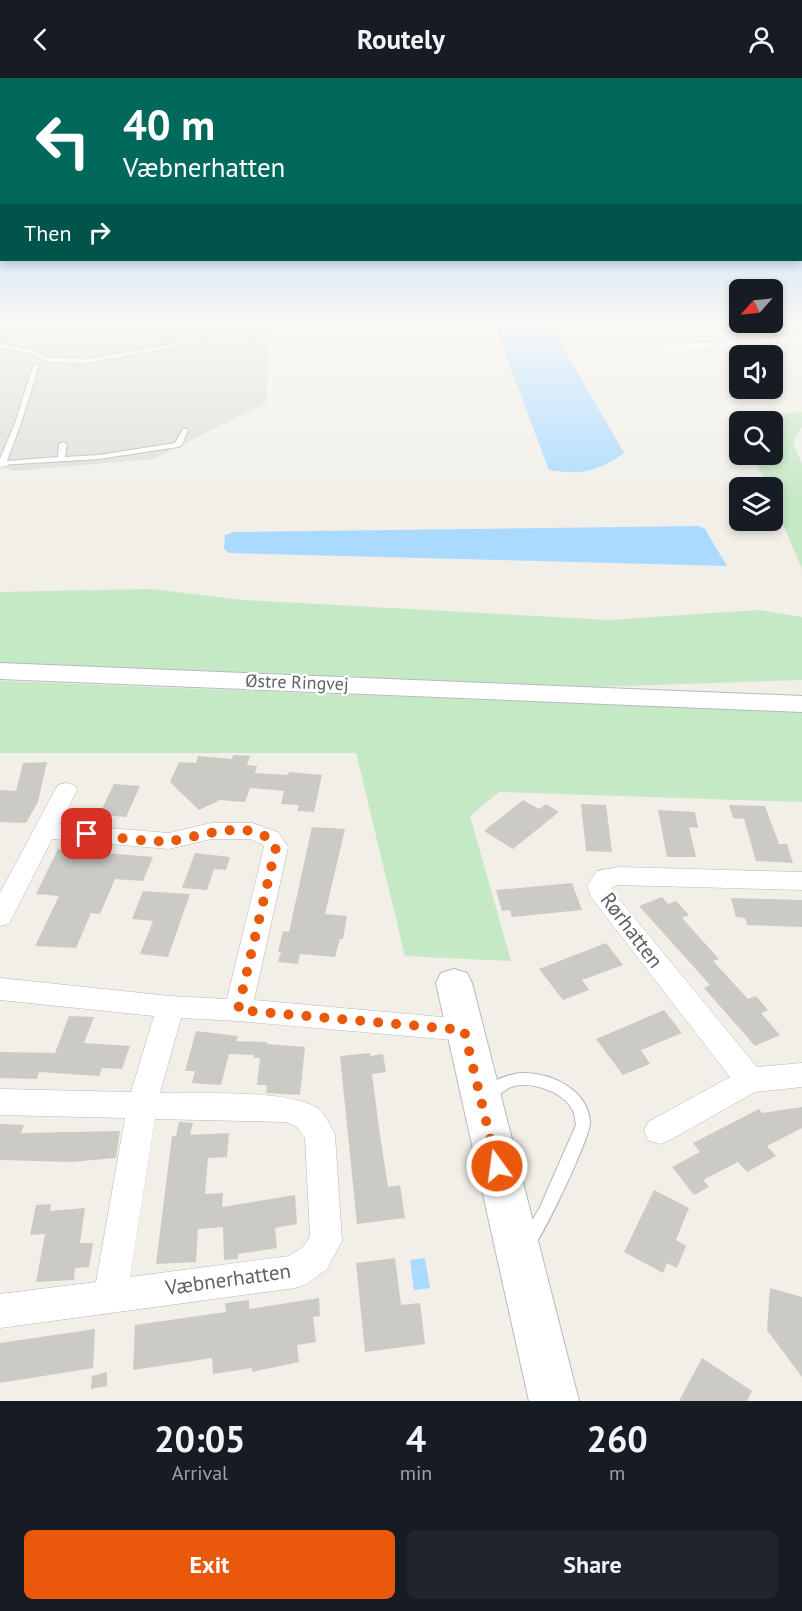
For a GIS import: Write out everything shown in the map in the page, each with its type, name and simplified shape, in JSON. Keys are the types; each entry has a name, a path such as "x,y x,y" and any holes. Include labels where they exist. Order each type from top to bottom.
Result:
{"main road":[{"name":"Østre Ringvej","path":"0,671 802,704"},
{"name":"Østre Ringvej","path":"595,694 802,686"},
{"path":"454,983 555,1401"}],"street":[{"path":"0,917 66,790"},
{"path":"45,831 170,841 211,831 252,831 270,838 276,847 238,1010"},
{"name":"Rørhatten","path":"750,1080 603,897 600,882 606,878 619,876 802,881"},
{"path":"0,989 170,1007 238,1010 464,1030"},
{"path":"110,1295 142,1107 170,1007"},
{"path":"659,1131 750,1080 802,1075"},
{"name":"Væbnerhatten","path":"0,1102 289,1109 308,1118 320,1135 326,1241 315,1258 295,1272 0,1311"}],"lane":[{"path":"31,383 18,423 1,463 99,456 178,445 185,430"},
{"path":"61,459 63,444"},
{"path":"481,1100 500,1085 523,1078 546,1083 570,1097 581,1111 583,1125 546,1212 520,1253"}],"shaded area":[{"path":"0,383 267,383 266,403 153,459 14,471 0,466"}],"green space":[{"path":"802,412 802,426 793,443 802,464 802,569 783,524 783,477 763,477 757,465 783,465 783,414"},
{"path":"151,589 243,600 609,620 758,610 802,617 802,680 593,687 0,665 0,592"},
{"path":"0,681 802,712 802,802 499,792 470,816 511,961 405,956 356,753 0,753"}],"water":[{"path":"516,383 584,383 624,453 597,468 579,472 549,470"},
{"path":"699,526 705,529 727,566 229,553 224,549 225,535 234,532"},
{"path":"425,1258 430,1288 414,1290 410,1260"}],"building":[{"path":"233,755 250,756 247,765 257,766 255,773 288,775 289,772 322,775 314,812 297,811 299,805 281,804 284,791 250,788 245,802 220,800 199,810 170,782 179,762 196,763 198,756 232,759"},
{"path":"47,762 38,802 26,823 0,822 0,790 16,791 23,763"},
{"path":"114,784 140,786 126,817 99,815"},
{"path":"523,800 539,809 546,804 559,812 513,849 484,831"},
{"path":"581,804 606,805 612,852 586,851"},
{"path":"729,805 765,806 779,844 787,844 793,863 756,861 744,819 733,818"},
{"path":"658,810 695,812 698,828 689,827 696,857 667,857"},
{"path":"312,827 345,829 325,914 347,916 343,939 340,939 335,957 300,954 298,964 278,962 283,931 289,932"},
{"path":"58,849 153,857 143,881 115,879 100,914 91,913 76,948 35,946 59,896 36,894"},
{"path":"195,853 230,857 226,870 214,869 207,890 182,888"},
{"path":"572,883 582,910 512,917 510,910 502,911 496,890"},
{"path":"143,891 190,894 168,957 140,954 153,921 132,919"},
{"path":"662,897 668,904 676,901 689,915 682,918 719,959 713,961 748,999 756,996 768,1010 761,1013 780,1035 755,1046 704,988 710,985 639,906"},
{"path":"731,898 802,900 802,927 747,925 745,918 736,917"},
{"path":"606,943 623,965 582,980 589,990 563,1000 539,969"},
{"path":"664,1010 682,1033 641,1050 650,1064 623,1075 596,1039"},
{"path":"69,1016 94,1017 84,1043 130,1046 122,1069 102,1068 99,1076 39,1072 37,1079 0,1078 0,1052 55,1053"},
{"path":"196,1031 238,1036 236,1041 305,1047 300,1095 266,1093 267,1085 257,1085 260,1058 254,1058 254,1055 229,1054 221,1085 192,1083 195,1071 185,1071"},
{"path":"370,1053 370,1056 383,1054 386,1072 372,1074 379,1128 388,1187 400,1185 405,1218 357,1224 340,1056"},
{"path":"802,1107 802,1128 767,1146 776,1156 747,1172 738,1162 703,1180 709,1187 694,1195 672,1167 700,1152 693,1143 759,1109 762,1113"},
{"path":"179,1122 193,1123 190,1135 229,1133 227,1157 208,1158 205,1194 223,1193 222,1207 295,1195 297,1224 275,1228 277,1248 238,1254 238,1259 224,1260 223,1227 198,1229 196,1262 156,1264 172,1136 176,1136"},
{"path":"0,1124 24,1125 21,1133 120,1131 116,1158 71,1162 0,1160"},
{"path":"654,1190 689,1208 676,1240 686,1246 677,1268 667,1263 663,1273 624,1252"},
{"path":"51,1204 50,1211 85,1208 80,1243 93,1243 89,1267 75,1268 74,1280 36,1282 45,1234 30,1235 36,1205"},
{"path":"395,1258 401,1305 420,1303 425,1344 365,1352 356,1263"},
{"path":"770,1288 802,1297 802,1377 767,1330"},
{"path":"319,1298 320,1316 313,1317 316,1342 297,1345 299,1362 252,1372 252,1368 213,1374 212,1358 133,1370 135,1325 226,1312 225,1303 249,1300 249,1309"},
{"path":"95,1329 93,1368 0,1383 0,1343"},
{"path":"702,1358 752,1391 747,1401 679,1401"},
{"path":"107,1372 107,1386 91,1389 92,1376"}],"route":[{"path":"87,834 170,841 211,831 252,831 270,838 276,847 238,1010 464,1030 497,1166"}]}
